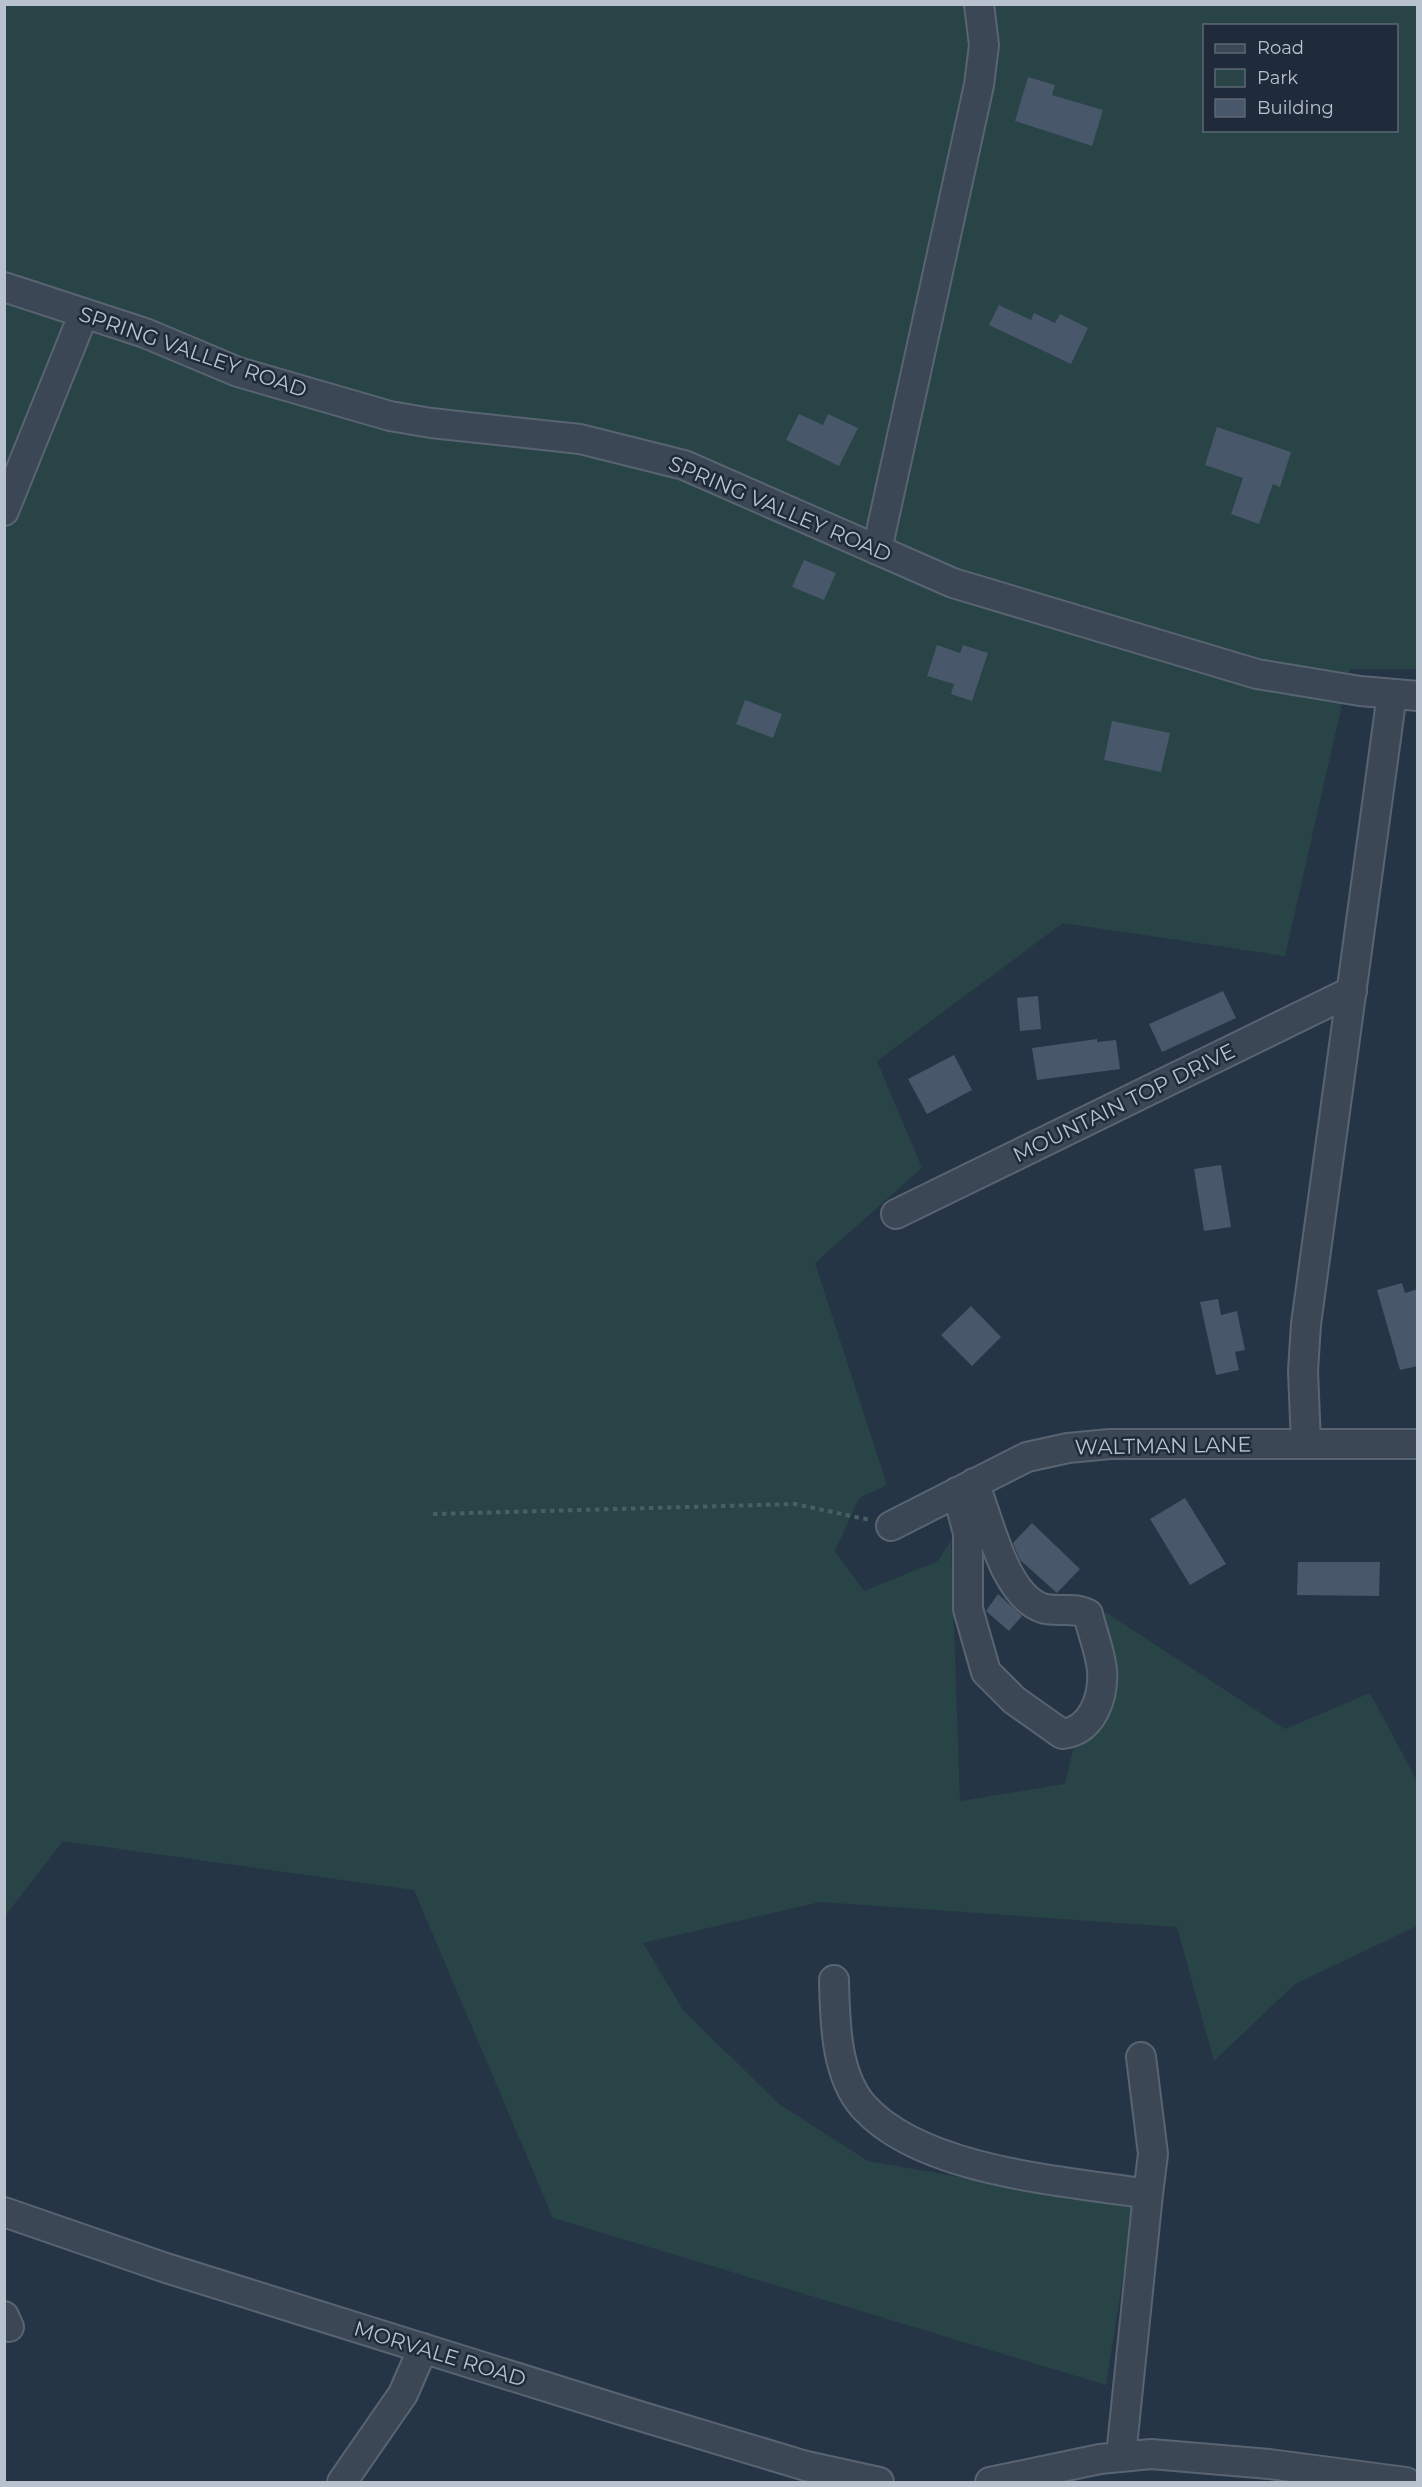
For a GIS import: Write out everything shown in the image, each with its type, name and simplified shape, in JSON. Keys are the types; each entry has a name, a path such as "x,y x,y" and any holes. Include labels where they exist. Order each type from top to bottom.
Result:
{"street":[{"path":"877,550 979,85 984,45 979,4"},
{"name":"SPRING VALLEY ROAD","path":"4,287 145,333 238,372 390,416 431,423 580,439 674,462 709,474 936,576 994,597 1257,674 1405,695"},
{"path":"4,511 84,313"},
{"path":"1306,1444 1303,1371 1306,1324 1352,991 1405,695"},
{"name":"MOUNTAIN TOP DRIVE","path":"896,1214 1352,991"},
{"name":"WALTMAN LANE","path":"891,1526 1027,1457 1068,1448 1110,1444 1418,1444"},
{"path":"966,1488 987,1515 996,1549 1014,1584 1028,1599 1043,1609 1079,1609 1088,1614 1102,1670 1092,1719 1082,1728 1062,1734 1048,1727 1014,1700 986,1672 968,1609 969,1544 966,1488"},
{"path":"834,1980 836,2031 843,2067 863,2106 898,2135 956,2159 1022,2174 1148,2194"},
{"path":"1121,2456 1153,2154 1142,2057"},
{"name":"MORVALE ROAD","path":"4,2212 163,2267 423,2348 806,2466 879,2482"},
{"path":"342,2482 404,2394 423,2348"},
{"path":"990,2482 1121,2456 1167,2454 1269,2463 1406,2482"}],"path":[{"path":"433,1514 795,1504 891,1526"}],"green space":[{"path":"5,5 1417,5 1417,669 1350,669 1285,956 1063,923 877,1061 922,1168 815,1263 887,1485 859,1498 835,1551 864,1591 938,1561 951,1541 960,1801 1065,1784 1105,1612 1285,1729 1370,1693 1417,1781 1417,1926 1295,1984 1214,2061 1177,1927 820,1902 643,1943 683,2010 779,2104 868,2161 1134,2207 1106,2385 553,2218 414,1890 63,1841 5,1916"}],"building":[{"path":"1028,77 1055,85 1052,95 1103,110 1092,146 1015,121"},
{"path":"999,305 1031,320 1034,313 1055,323 1060,314 1088,328 1071,364 989,325"},
{"path":"799,414 823,425 828,414 858,428 839,466 786,440"},
{"path":"1217,427 1291,452 1280,487 1273,484 1259,524 1231,514 1243,478 1205,465"},
{"path":"804,560 836,573 824,600 792,587"},
{"path":"937,645 960,653 963,645 988,653 972,701 951,694 954,684 927,676"},
{"path":"745,700 782,714 773,738 736,724"},
{"path":"1112,721 1170,733 1161,772 1104,760"},
{"path":"1223,991 1236,1018 1162,1052 1149,1024"},
{"path":"1038,996 1041,1029 1020,1031 1017,998"},
{"path":"1097,1039 1097,1042 1116,1040 1120,1069 1037,1080 1032,1048"},
{"path":"954,1055 972,1090 927,1114 908,1079"},
{"path":"1221,1165 1231,1227 1204,1231 1194,1169"},
{"path":"1402,1283 1405,1293 1418,1289 1418,1366 1400,1370 1377,1290"},
{"path":"1218,1299 1221,1315 1237,1311 1245,1350 1235,1352 1239,1370 1216,1375 1200,1302"},
{"path":"971,1306 1001,1337 972,1366 941,1335"},
{"path":"1185,1498 1226,1564 1190,1585 1150,1519"},
{"path":"1032,1523 1080,1569 1057,1593 1020,1560 1013,1543"},
{"path":"1298,1562 1380,1562 1379,1596 1297,1595"},
{"path":"998,1594 1022,1616 1009,1631 986,1611"}]}
